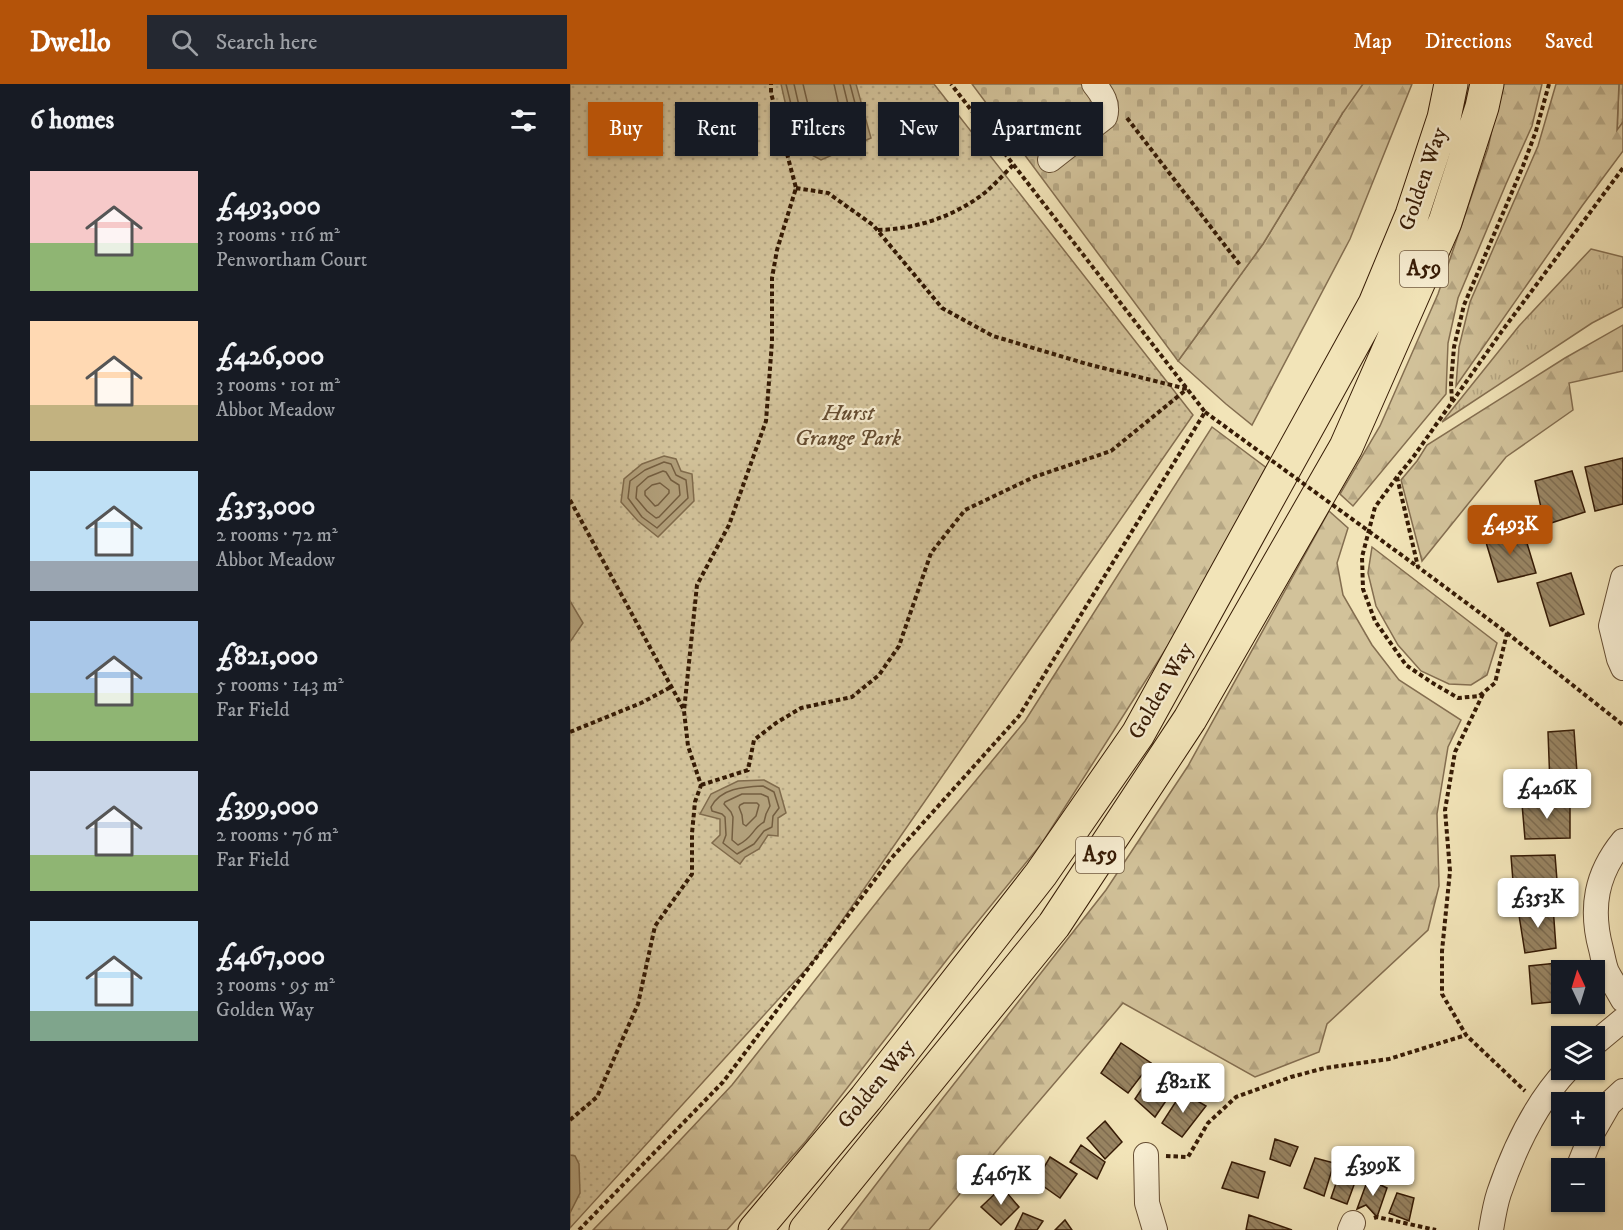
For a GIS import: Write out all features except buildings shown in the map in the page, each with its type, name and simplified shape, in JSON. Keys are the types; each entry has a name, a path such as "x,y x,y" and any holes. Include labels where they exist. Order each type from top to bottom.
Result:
{"highway":[{"name":"Golden Way","path":"755,1230 866,1098 1041,874 1138,734 1375,304 1412,215 1444,118 1451,84"},
{"name":"Golden Way","path":"806,1230 1054,925 1190,719 1346,447 1444,222 1482,107 1487,84"}],"street":[{"path":"1050,160 1105,117 1104,97 1095,84"},
{"path":"1623,578 1611,626 1623,668"},
{"path":"1623,841 1611,856 1601,877 1596,900 1596,930 1606,970 1623,1000"},
{"path":"1605,1035 1623,1020"},
{"path":"1491,1230 1498,1195 1512,1158 1539,1105 1559,1080"},
{"path":"1605,1111 1623,1091"},
{"path":"1146,1155 1147,1203 1155,1230"}],"path":[{"path":"570,1120 597,1097 638,1004 655,926 693,874 692,833 695,802 701,785 687,746 684,711 697,585 729,525 766,421 772,342 772,279 777,250 796,188 771,93 771,84"},
{"path":"951,84 1205,412 1507,633 1623,725"},
{"path":"1452,402 1454,347 1464,304 1523,166 1536,132 1549,84"},
{"path":"1106,106 1122,111 1240,265"},
{"path":"877,230 899,229 930,222 962,207 987,191 1014,164"},
{"path":"1507,633 1496,683 1479,696 1458,698 1406,665 1375,621 1363,589 1362,557 1375,507 1623,168"},
{"path":"796,188 828,193 873,225 942,308 993,336 1087,364 1187,389"},
{"path":"701,785 748,770 754,740 776,723 801,708 852,697 879,675 899,646 931,553 965,510 1034,477 1111,451 1187,389"},
{"path":"579,1230 723,1082 888,862 1019,716 1205,412"},
{"path":"1397,477 1418,567"},
{"path":"570,500 684,711"},
{"path":"570,732 641,703 671,687"},
{"path":"1485,691 1455,752 1445,810 1450,871 1442,951 1442,994 1466,1035 1539,1105"},
{"path":"1146,1155 1188,1157 1208,1123 1236,1097 1291,1077 1325,1068 1389,1059 1466,1035"},
{"path":"1352,1227 1377,1217 1436,1230"}],"green space":[{"name":"Hurst Grange Park","path":"570,84 934,84 948,102 878,102 878,156 959,156 959,116 971,131 971,156 990,156 1193,415 816,958 570,1228"},
{"path":"972,84 1363,84 1342,114 1263,244 1178,361 1026,156 1103,156 1103,102 985,102"},
{"path":"1344,84 1412,84 1350,239 1252,425 1178,361 1263,244 1342,114"},
{"path":"1502,84 1542,84 1532,126 1458,298 1448,343 1446,394 1353,506 1340,494 1380,426 1438,294 1488,148"},
{"path":"1556,84 1619,84 1617,130 1623,122 1623,151 1456,386 1459,347 1470,302 1538,146"},
{"path":"1619,84 1623,84 1623,122 1617,132"},
{"path":"1591,249 1623,257 1623,307 1592,323 1442,422 1519,326"},
{"path":"1623,325 1623,371 1569,383 1573,410 1506,457 1422,561 1401,480 1427,445 1565,358"},
{"path":"1212,427 1272,472 1169,644 1042,843 949,957 806,1141 727,1230 593,1230 732,1085 910,860 1025,721"},
{"path":"1329,511 1348,528 1337,563 1343,595 1372,645 1399,680 1461,720 1448,747 1437,814 1439,886 1428,930 1327,1024 1319,1052 1255,1077 1123,1003 929,1230 841,1230 1106,890 1188,766"},
{"path":"1372,547 1497,643 1487,675 1471,685 1449,684 1421,671 1398,645 1376,606 1368,573"}],"water":[{"path":"781,84 856,84 861,102 785,102"},
{"path":"866,120 871,138 866,140"},
{"path":"814,156 830,156 821,160"},
{"path":"664,456 676,459 681,471 692,474 694,501 658,537 638,521 621,502 624,479 642,464"},
{"path":"570,601 583,623 570,642"},
{"path":"764,780 779,788 786,813 778,818 778,836 768,835 759,849 745,857 740,864 712,843 720,835 720,819 700,814 711,794 738,781"},
{"path":"570,1155 575,1156 579,1164 580,1193 570,1213"}]}
